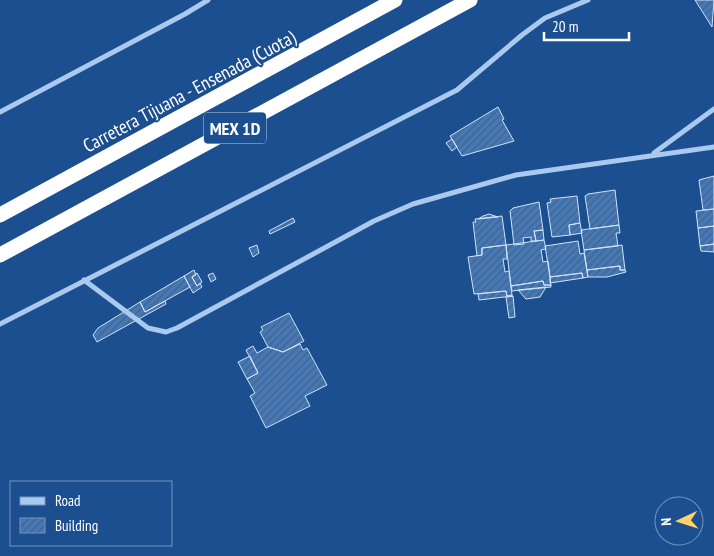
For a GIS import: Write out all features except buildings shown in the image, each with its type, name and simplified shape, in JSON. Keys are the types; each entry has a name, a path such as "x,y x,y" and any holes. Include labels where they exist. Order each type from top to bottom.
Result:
{"highway":[{"name":"Carretera Tijuana - Ensenada (Cuota)","path":"0,215 396,0"},
{"name":"MEX 1D","path":"0,255 470,0"}],"street":[{"path":"0,112 208,0"},
{"path":"0,324 457,90 545,18 588,0"},
{"path":"652,154 714,110"},
{"path":"84,280 148,328 166,332 178,328 374,221 413,204 516,175 652,154 714,147"}]}
